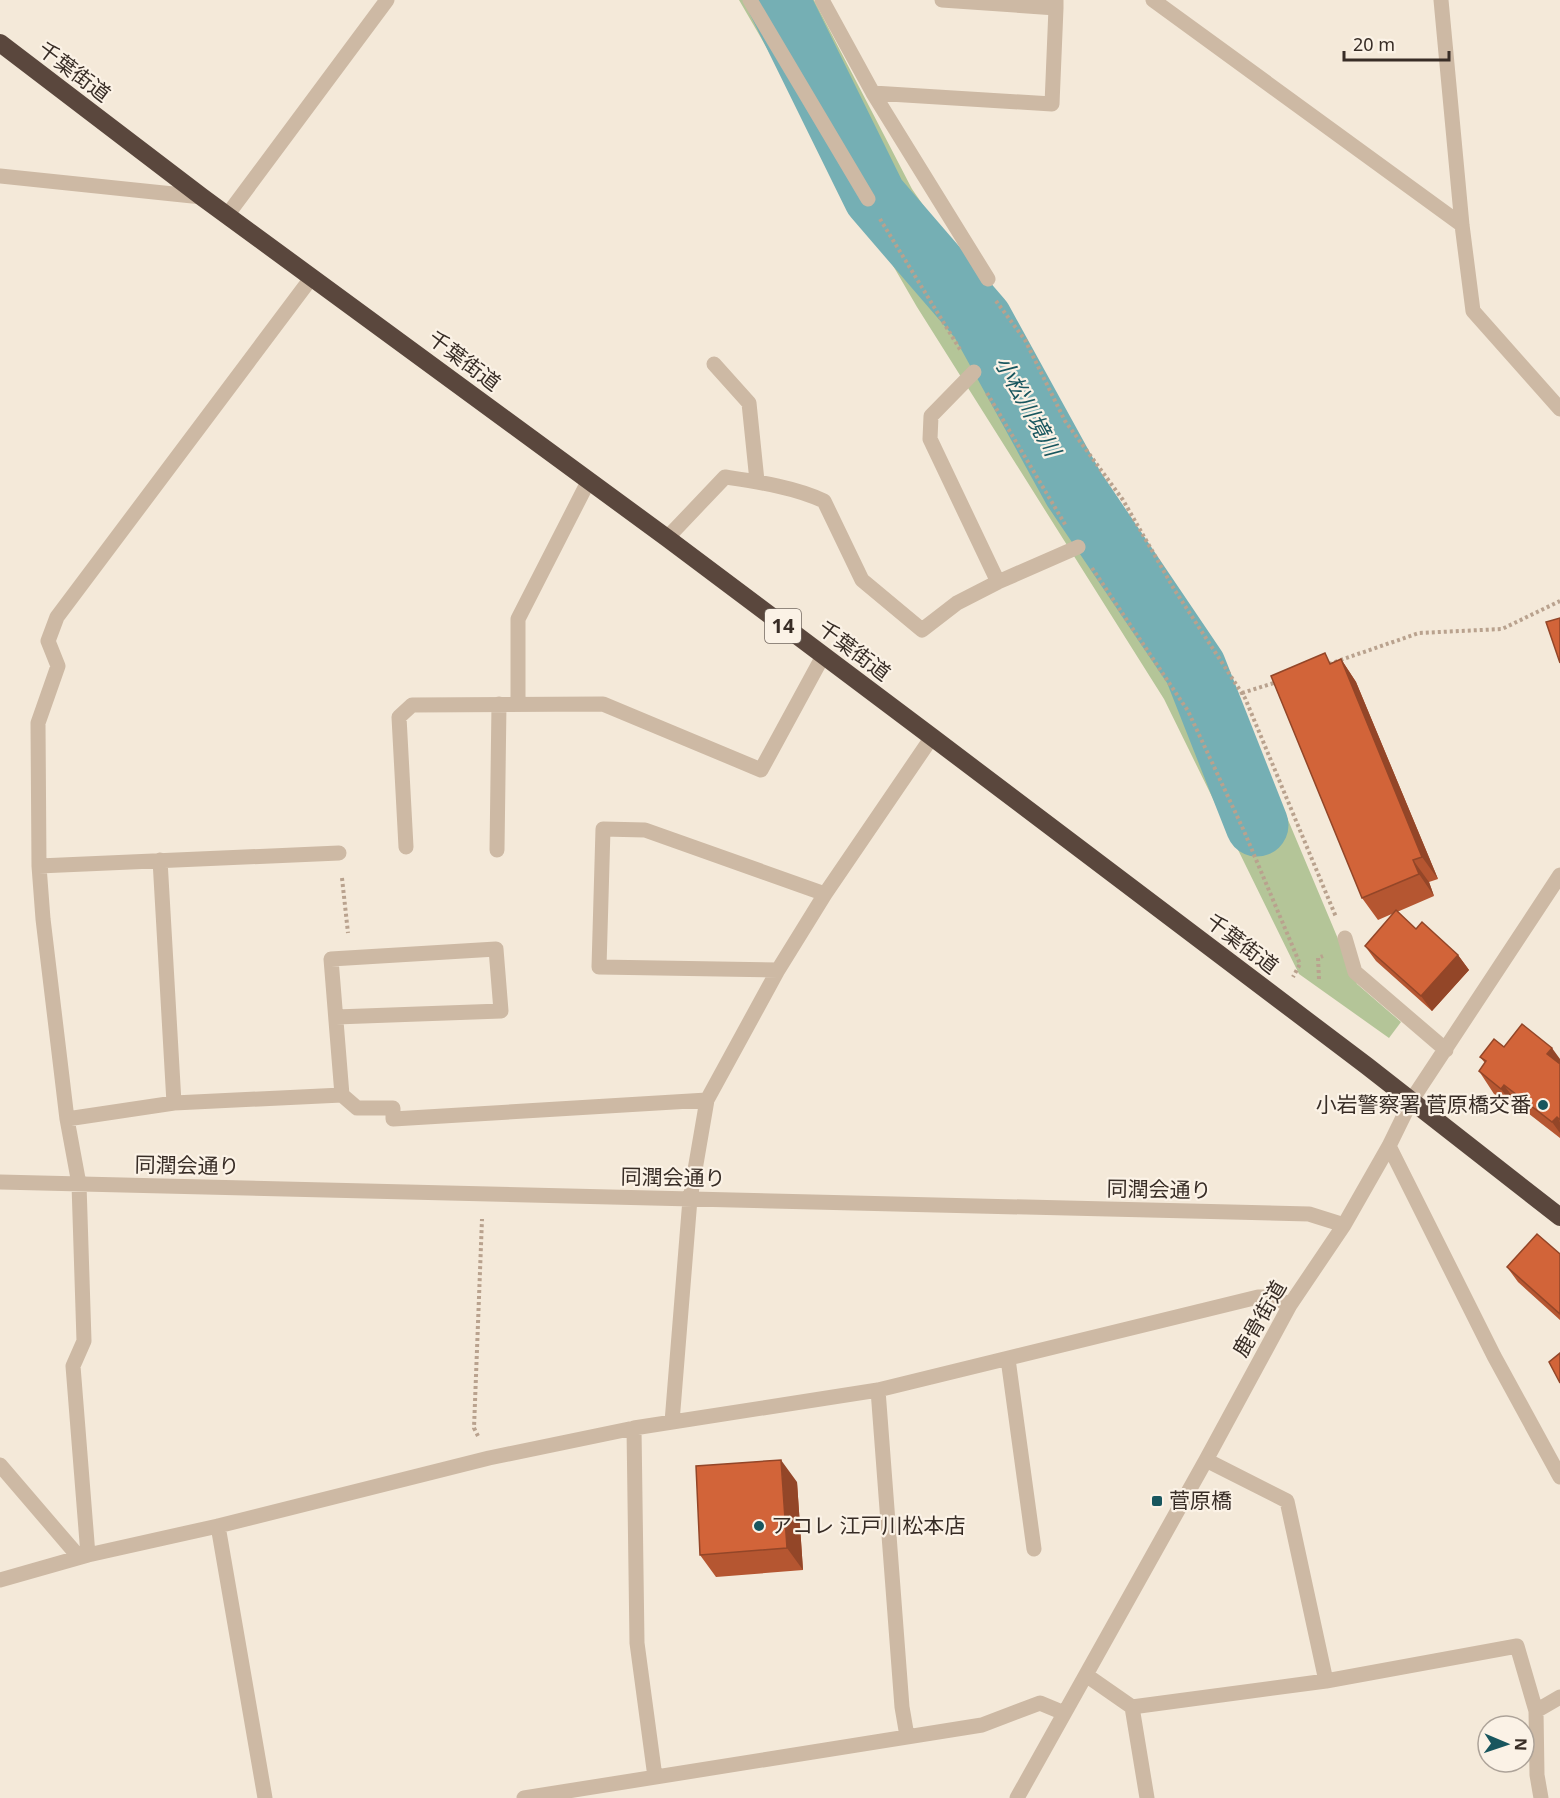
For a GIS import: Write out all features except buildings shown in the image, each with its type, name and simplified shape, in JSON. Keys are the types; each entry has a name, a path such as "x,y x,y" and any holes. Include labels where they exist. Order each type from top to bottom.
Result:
{"highway":[{"name":"千葉街道","path":"0,43 202,197 667,538 932,737 1560,1217"}],"street":[{"path":"228,214 387,0"},
{"path":"750,0 868,199"},
{"path":"822,0 873,93 988,279"},
{"path":"873,93 1052,104 1056,4 942,0"},
{"path":"1153,0 1462,225"},
{"path":"1441,0 1462,225 1473,311 1560,409"},
{"path":"0,176 202,197"},
{"path":"84,1556 73,1366 84,1341 79,1184 67,1119 43,919 39,866 38,723 58,666 48,641 57,617 312,277"},
{"path":"714,364 749,403 757,481"},
{"path":"974,372 931,416 930,439 998,582"},
{"path":"667,538 725,477 757,481 812,495 824,501 861,580 922,630 957,603 998,582 1078,547"},
{"path":"518,704 518,619 588,482"},
{"path":"406,847 399,717 412,705 603,704 761,770 822,656"},
{"path":"497,850 499,704"},
{"path":"672,1422 690,1199 707,1100 778,970 825,894 932,737"},
{"path":"778,970 599,967 603,829 645,830 825,894"},
{"path":"39,866 339,854"},
{"path":"159,860 174,1103"},
{"name":"鹿骨街道","path":"1017,1798 1290,1305 1344,1225 1389,1146 1411,1101 1560,875"},
{"path":"1345,938 1355,972 1446,1050"},
{"path":"336,1017 501,1011 496,949 331,959 342,1095"},
{"path":"67,1119 174,1103 342,1095 357,1108 393,1108 393,1119 707,1100"},
{"path":"1389,1146 1494,1356 1560,1477"},
{"name":"同潤会通り","path":"0,1182 1309,1214 1344,1225"},
{"path":"0,1580 84,1556 218,1526 489,1458 634,1428 878,1390 1258,1297 1273,1297 1290,1305"},
{"path":"1008,1359 1034,1549"},
{"path":"878,1390 902,1707 907,1736"},
{"path":"634,1428 637,1643 655,1777"},
{"path":"1206,1460 1287,1501 1326,1680"},
{"path":"0,1465 84,1556"},
{"path":"218,1526 265,1798"},
{"path":"1086,1675 1132,1707 1326,1680 1517,1646 1536,1711 1537,1775 1541,1798"},
{"path":"1536,1711 1560,1697"},
{"path":"524,1798 982,1725 1040,1703 1064,1713"},
{"path":"1132,1707 1147,1798"}],"path":[{"path":"868,199 1078,547 1188,711 1244,831 1300,964 1281,1002"},
{"path":"988,279 989,291 1025,340 1065,421 1123,500 1174,589 1242,693 1345,938"},
{"path":"1320,667 1419,633 1502,629 1560,600"},
{"path":"1242,693 1286,678"},
{"path":"339,854 351,958"},
{"path":"1318,958 1319,979"},
{"path":"482,1195 474,1428 489,1458"}],"green space":[{"path":"739,0 814,0 912,189 1018,342 1088,470 1220,658 1357,984 1401,1022 1389,1038 1299,974 1164,699 917,307"}],"waterway":[{"name":"小松川境川","path":"778,0 875,197 981,320 1074,489 1195,668 1257,825"}],"place":[{"name":"小岩警察署 菅原橋交番","path":"1543,1105"},
{"name":"菅原橋","path":"1157,1501"},
{"name":"アコレ 江戸川松本店","path":"759,1526"}]}
